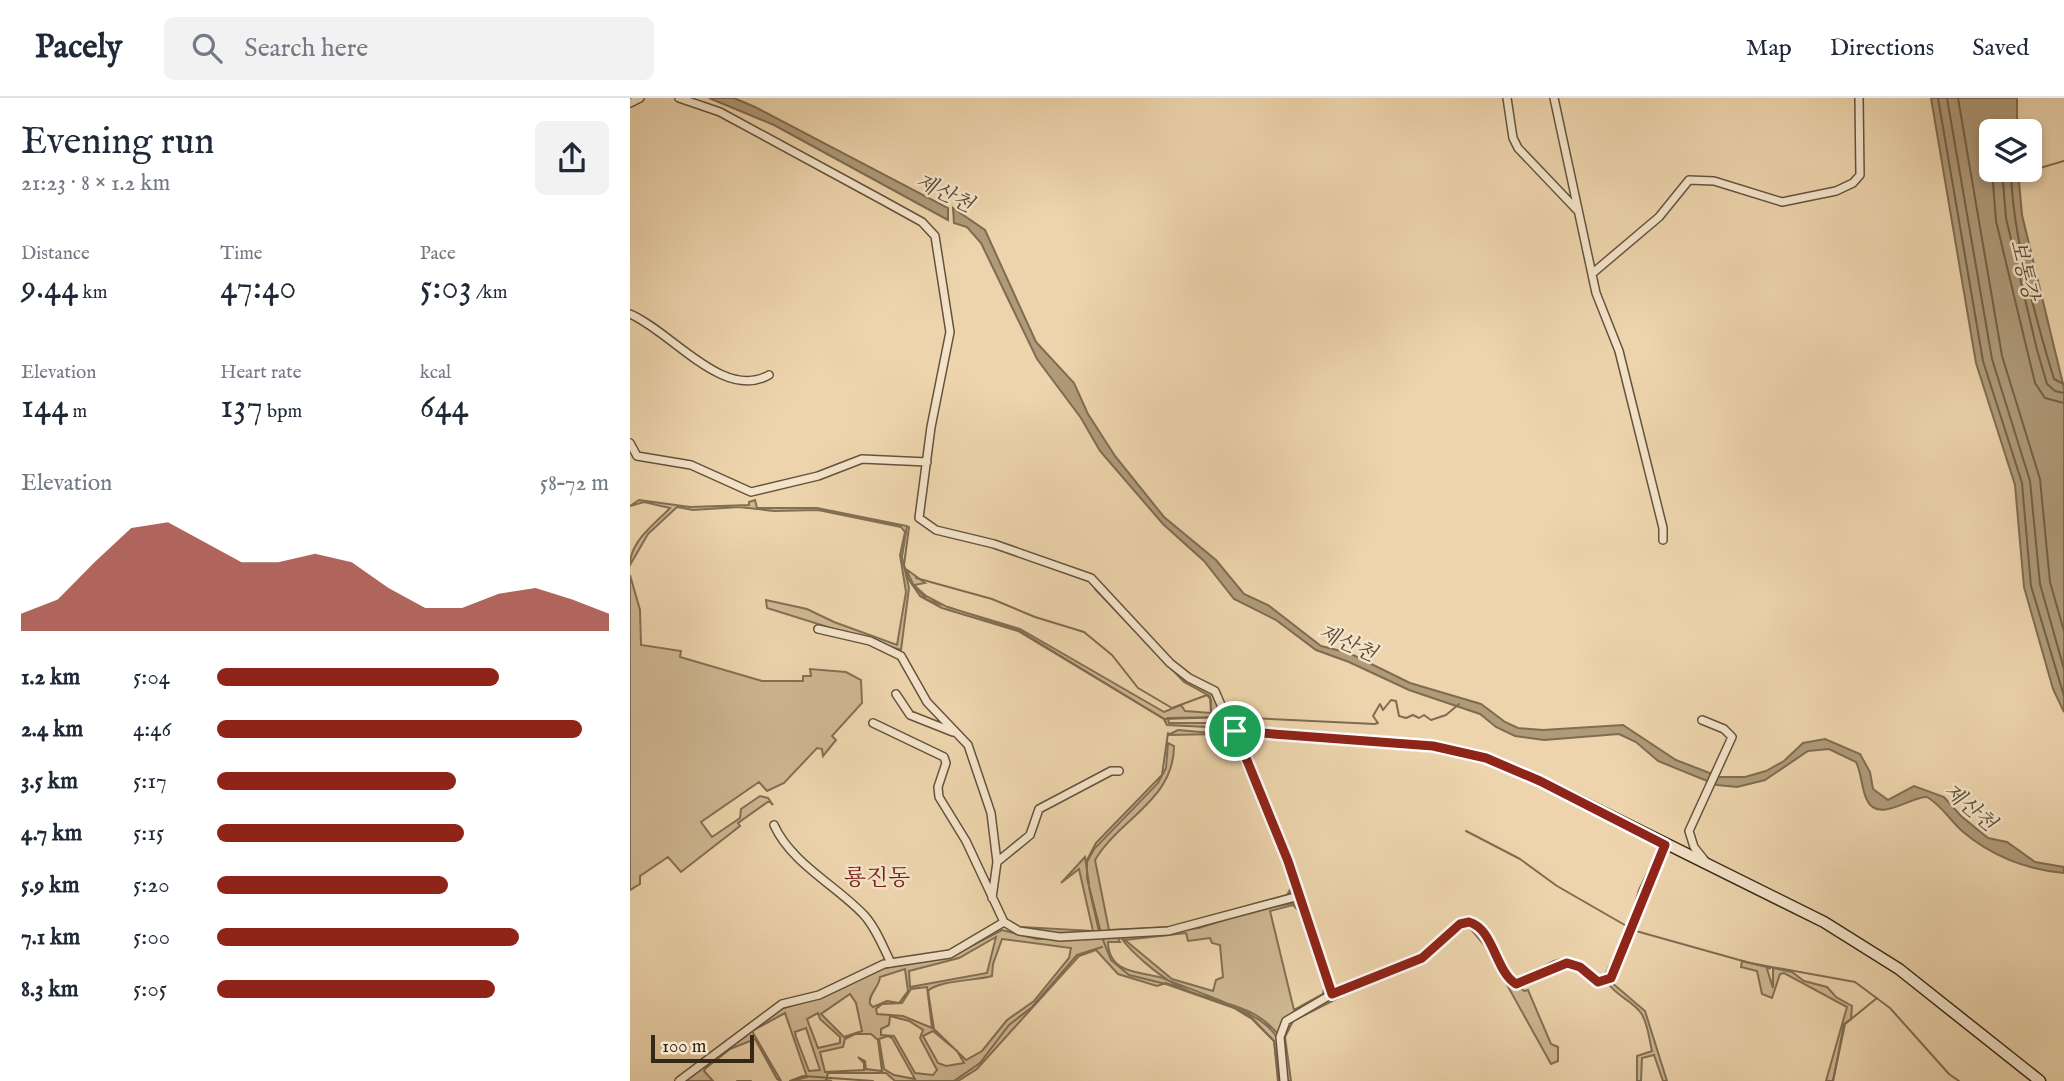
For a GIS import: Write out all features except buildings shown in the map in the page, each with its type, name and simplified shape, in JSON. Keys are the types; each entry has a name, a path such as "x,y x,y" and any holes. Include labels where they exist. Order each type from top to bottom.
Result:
{"street":[{"path":"630,103 640,98"},
{"path":"679,98 720,113 893,205 922,222 935,236 950,332 918,509 922,523 936,530 994,544 1091,578 1170,663 1189,678 1215,691 1235,731 1299,896 1332,994"},
{"path":"1507,98 1513,138 1518,148 1578,211"},
{"path":"1554,98 1594,272 1596,293 1614,335 1633,403 1663,528 1663,540"},
{"path":"1594,272 1659,217 1689,180 1714,181 1777,202 1829,193 1853,183 1860,175 1859,98"},
{"path":"630,314 665,334 721,377 753,381 769,375"},
{"path":"630,443 638,456 691,465 751,492 818,476 862,459 927,462"},
{"path":"818,629 860,637 901,656 927,702 968,745 987,795 997,862 992,899"},
{"path":"896,694 910,715 955,733"},
{"path":"1703,720 1724,729 1732,737 1689,831 1694,846 1713,870"},
{"path":"873,723 944,757 946,763 938,788 939,797 966,841 1004,922 1019,932 1060,937 1141,934 1190,928 1299,896"},
{"path":"1235,731 1433,746 1486,758 1540,781 1713,870 1824,922 1899,968 2040,1081"},
{"path":"997,862 1030,835 1039,809 1111,771 1119,771"},
{"path":"774,825 802,860 863,914 891,963"},
{"path":"1284,1081 1280,1037 1282,1026 1293,1016 1332,994 1413,962 1460,924 1469,922 1479,927 1512,983 1527,982 1554,966 1567,963 1580,967 1598,982 1607,981 1631,931 1643,891 1665,845"},
{"path":"680,1081 776,1007 820,995 891,963 950,954 1004,922"}],"shaded area":[{"path":"639,500 690,507 749,505 749,502 755,500 757,508 817,508 907,526 902,557 909,588 901,650 767,608 766,600 807,609 897,645 906,592 900,555 905,532 901,527 818,510 774,511 739,507 693,510 677,507 648,534 630,565 634,548 670,508 644,502 630,506"},
{"path":"931,531 996,546 1091,580 1094,583 1012,552"},
{"path":"906,569 925,583 914,585 926,596 945,606 927,600 914,586"},
{"path":"630,575 640,610 641,645 681,651 680,657 762,681 803,681 803,676 811,676 810,669 846,672 861,680 862,703 832,736 836,740 823,756 822,749 817,748 784,783 767,791 759,782 701,822 712,837 740,818 741,809 760,796 768,798 773,805 769,801 738,823 740,826 681,872 668,857 640,876 640,884 630,890"},
{"path":"1094,583 1158,654 1185,678 1215,695 1226,717 1168,718 1169,723 1227,723 1227,728 1167,725 1164,719 1018,630 961,611 1020,629 1164,712 1181,705 1185,711 1211,713 1210,696 1184,682 1095,589"},
{"path":"1178,730 1233,735 1293,877 1292,891 1287,897 1274,903 1173,926 1287,895 1291,888 1290,875 1232,738 1219,734 1168,735"},
{"path":"1168,743 1174,746 1172,765 1165,781 1144,808 1117,832 1095,860 1109,930 1169,927 1101,933 1089,887 1099,932 1049,933 1021,927 1093,931 1079,869 1061,883 1085,857 1086,864 1094,849 1158,783 1166,768"},
{"path":"1293,903 1306,914 1328,988 1323,995 1316,1001 1292,1014 1281,1027 1279,1036 1268,1024 1244,1009 1174,984 1145,963 1121,938 1199,928 1252,911","holes":["1293,905 1305,917 1325,983 1323,994 1294,1010 1270,911","1186,933 1188,941 1210,938 1212,943 1220,945 1223,977 1216,980 1213,991 1172,979 1125,940"]},
{"path":"1468,923 1478,927 1504,972 1524,991 1528,990 1551,1044 1558,1047 1558,1061 1551,1064 1486,947 1469,927 1461,930 1417,966 1344,995 1293,1021 1285,1037 1291,1081 1287,1081 1282,1043 1286,1024 1333,996 1408,967"},
{"path":"1002,930 1037,939 1118,938 1120,942 1108,942 1110,953 1121,967 1165,979 1226,1003 1243,1011 1258,1019 1270,1028 1279,1043 1282,1081 1279,1081 1274,1041 1252,1018 1234,1007 1166,983 1157,986 1118,974 1096,950 1079,956 977,1069 958,1081 895,1081 886,1073 828,1073 826,1080 832,1081 791,1081 807,1077 785,1013 752,1031 781,1081 777,1079 755,1039 730,1049 706,1068 704,1071 713,1081 684,1081 748,1030 781,1009 825,996 879,969 952,956","holes":["996,937 987,973 910,987 909,971 959,958","1002,939 1071,948 1069,958 1034,1001 1007,1020 982,1051 966,1060 957,1052 964,1063 946,1066 938,1063 923,1036 933,1031 955,1049 934,1029 928,991 949,983 992,976 993,964","905,969 908,991 899,1003 887,1001 873,1007 870,1004 871,997 880,977","927,987 932,1028 903,1016 877,1014 876,1009 882,1004 902,1003 911,989","850,994 856,1003 862,1031 844,1037 821,1014","818,1013 820,1019 840,1037 840,1043 818,1048 807,1019","890,1016 909,1021 923,1030 920,1038 937,1070 933,1075 915,1073 894,1036 881,1035 881,1029 889,1025","806,1028 820,1070 809,1071 795,1032","855,1034 871,1034 878,1040 882,1071 866,1069 865,1061 858,1057 864,1063 864,1070 825,1072 820,1052 843,1047 845,1039","888,1036 892,1038 915,1079 894,1075 884,1069 879,1039"]},
{"path":"1742,961 1771,968 1767,969 1773,988 1773,968 1792,972 1804,981 1827,987 1836,997 1852,1006 1851,1019 1844,1024 1833,1081 1826,1081 1847,1007 1784,973 1780,974 1772,998 1762,994 1757,971 1741,967"},
{"path":"1611,982 1645,1011 1667,1081 1663,1081 1654,1055 1642,1058 1641,1081 1637,1081 1637,1056 1652,1051 1647,1026 1638,1009 1611,988 1608,983"}],"water":[{"path":"709,98 734,98 755,107 948,208 948,220 774,125"},
{"name":"보통강","path":"1931,98 2017,98 2017,119 1979,119 1979,182 2019,182 2022,215 2064,388 2064,712 2053,689 2024,587 2015,485 1976,363"},
{"path":"953,208 985,230 1036,342 1074,383 1088,414 1115,456 1164,517 1216,560 1244,594 1268,605 1321,646 1349,653 1410,683 1481,704 1518,728 1543,730 1623,725 1676,760 1720,777 1745,777 1766,771 1784,761 1803,743 1825,739 1860,754 1870,772 1873,789 1888,800 1914,786 1944,797 1961,816 1988,838 2007,842 2035,862 2064,867 2064,873 2022,865 1984,847 1962,831 1927,797 1887,809 1872,807 1865,795 1856,762 1829,749 1808,751 1765,780 1737,787 1717,785 1658,761 1636,742 1619,734 1544,740 1515,736 1496,727 1480,714 1409,690 1316,650 1276,620 1234,599 1204,561 1163,524 1100,451 1081,418 1037,359 981,243 967,227 954,223"}],"waterway":[{"path":"2042,167 2064,161"},
{"path":"909,527 904,565 909,580 920,596 942,608 1018,631 1164,719"},
{"path":"916,578 992,599 1035,617 1084,632 1112,655 1138,688 1172,708 1207,695 1211,700 1211,716"},
{"path":"1231,717 1375,724 1378,723 1373,716 1380,704 1383,710 1391,700 1396,701 1399,716 1406,718 1413,715 1419,718 1424,715 1431,720 1446,715 1459,704"},
{"path":"1166,723 1164,719 1224,717"},
{"path":"1100,931 1087,878 1087,860 1096,843 1162,775 1168,733"},
{"path":"1466,831 1520,859 1557,886 1630,928"},
{"path":"1636,931 1750,963 1855,982 1890,1008 1949,1074 1959,1081"},
{"path":"1103,940 1111,960 1129,975 1166,984 1234,1008 1252,1019 1274,1041 1278,1081"},
{"path":"954,1081 980,1063 1009,1025 1032,1007 1077,955 1102,947"},
{"path":"1833,1081 1845,1024 1877,998"},
{"path":"790,1081 803,1076 873,1081"},
{"path":"737,1081 751,1081"}],"district":[{"name":"룡진동","path":"877,878"}],"route":[{"path":"1235,731 1433,746 1486,758 1540,781 1665,845 1643,891 1638,914 1611,978 1598,982 1580,967 1561,963 1527,982 1512,983 1479,927 1474,923 1464,922 1422,958 1332,994 1288,861 1235,731"}],"water label":[{"name":"제산천","path":"944,194"},
{"name":"제산천","path":"1347,644"},
{"name":"제산천","path":"1969,808"}]}
